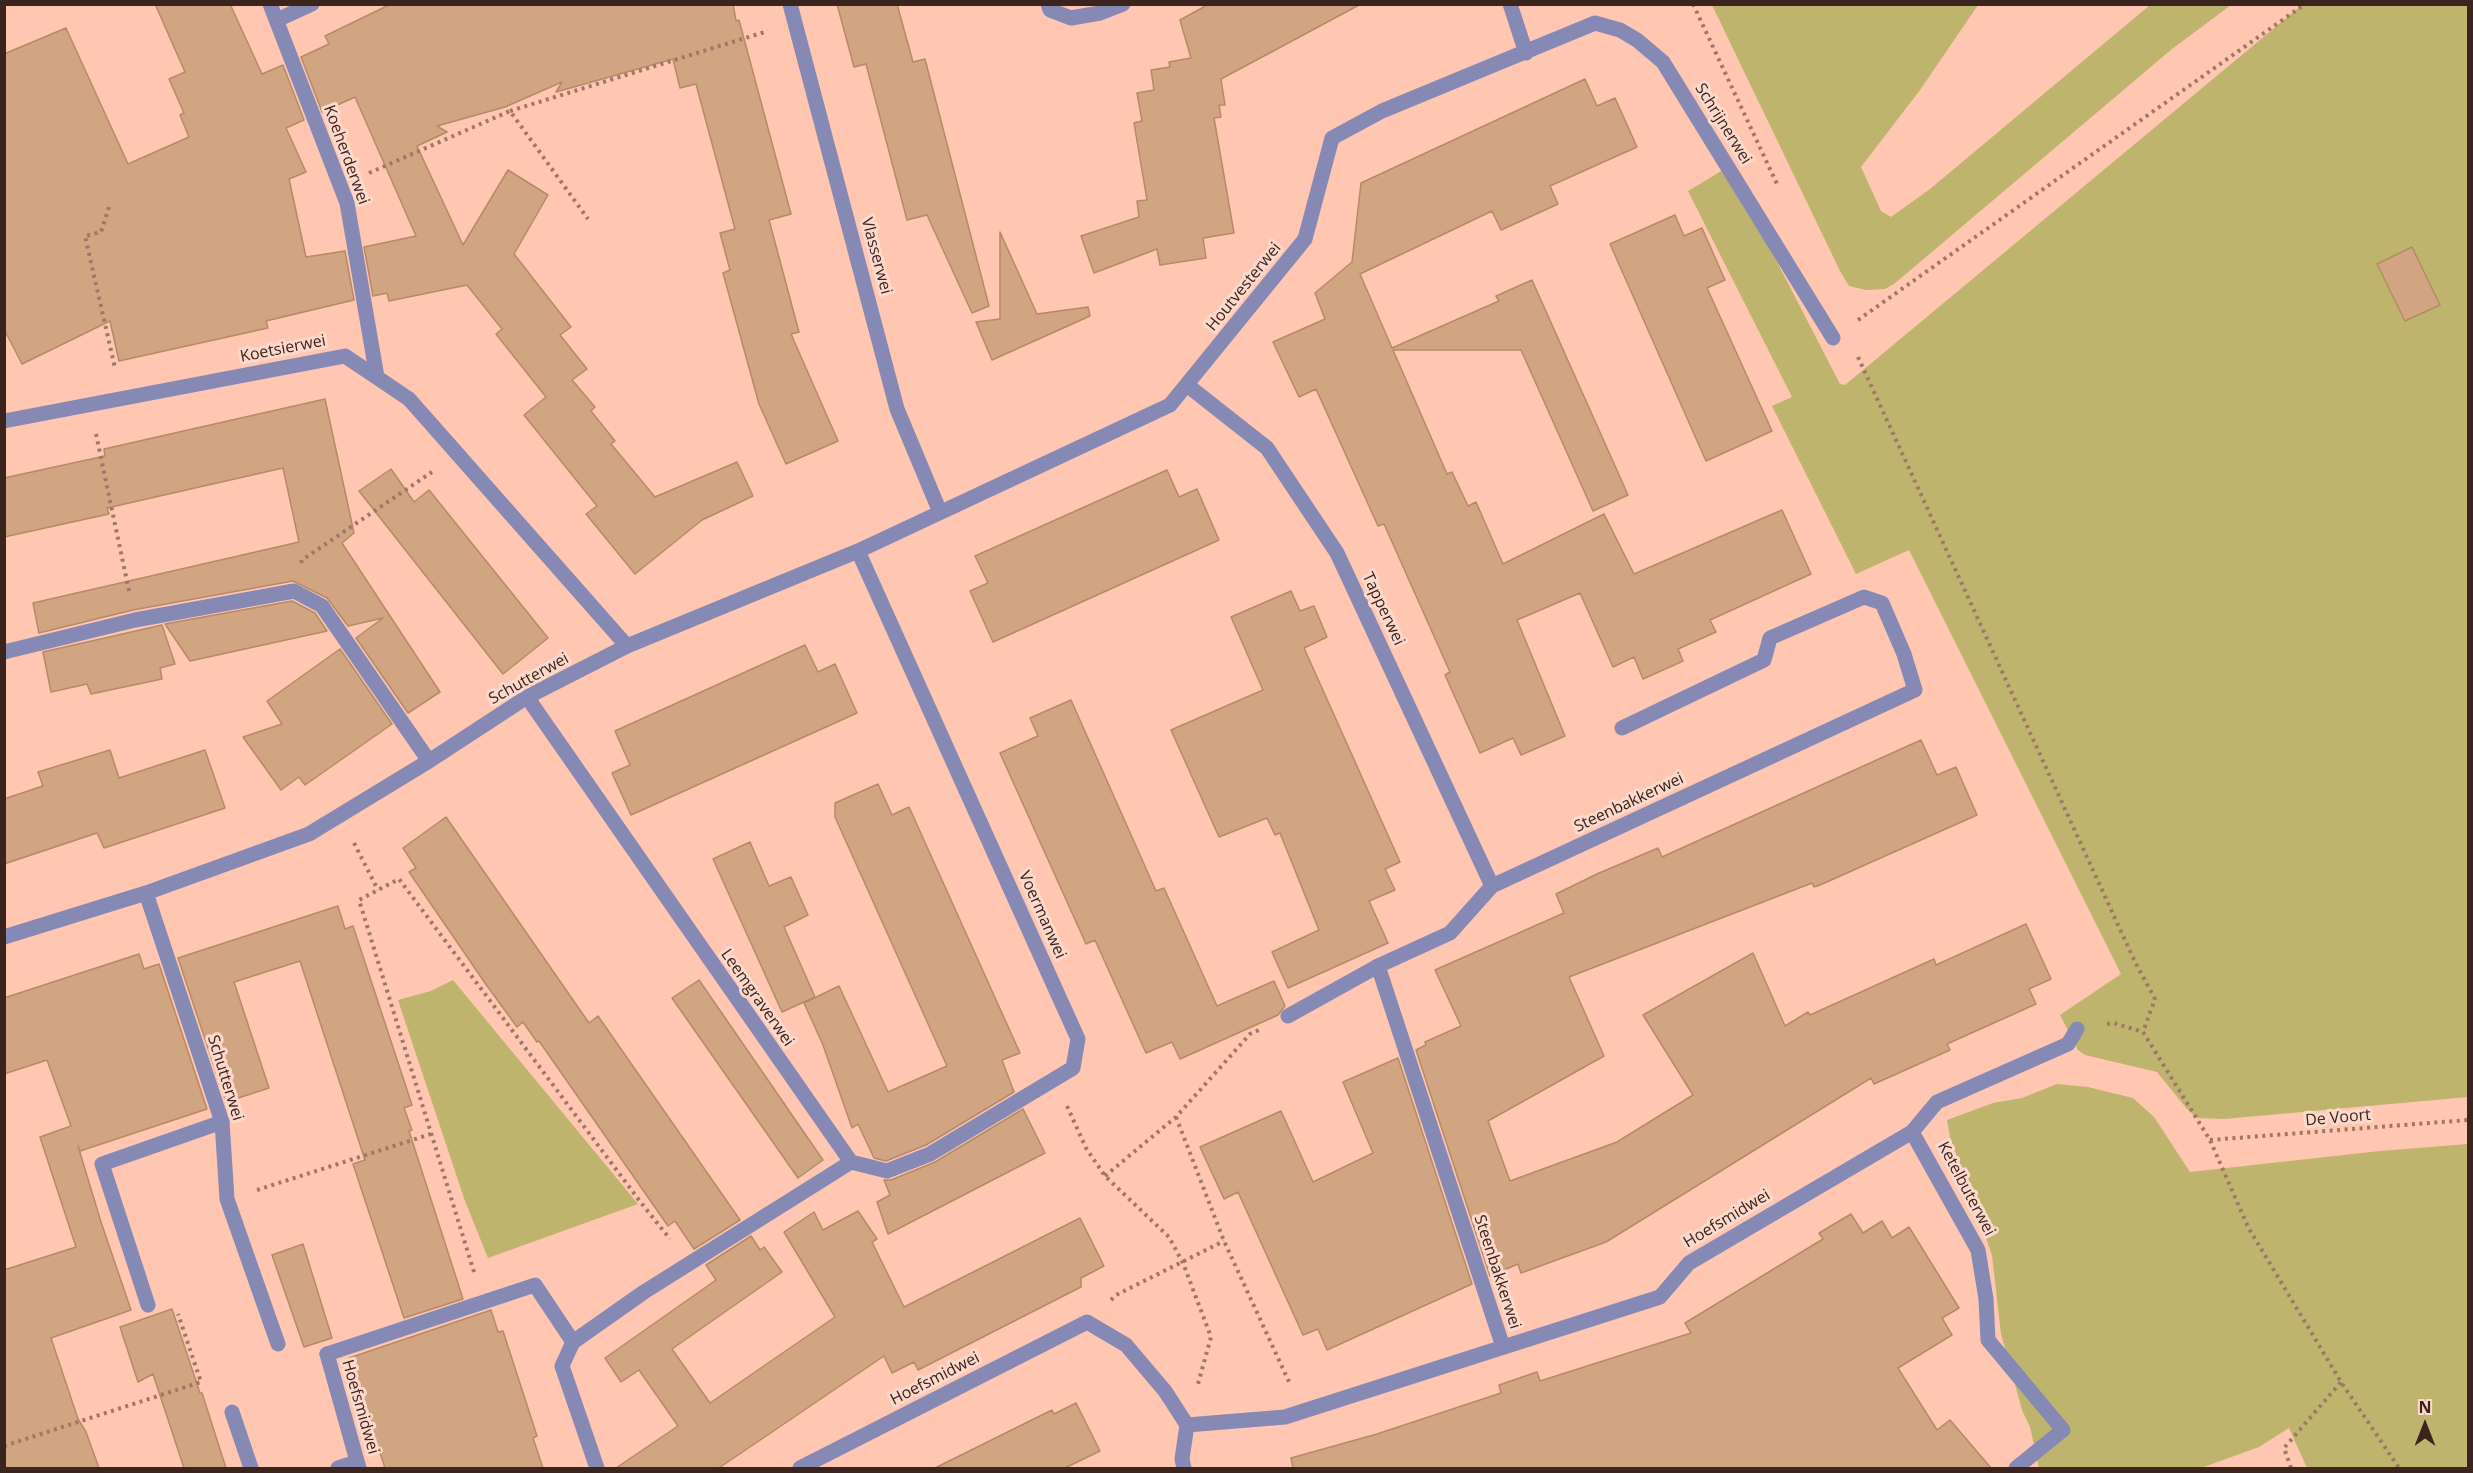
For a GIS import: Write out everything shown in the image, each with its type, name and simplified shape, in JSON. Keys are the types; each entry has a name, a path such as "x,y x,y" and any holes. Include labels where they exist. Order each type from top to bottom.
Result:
{"street":[{"name":"Koeherderwei","path":"270,4 347,203 377,377"},
{"path":"277,20 312,4"},
{"name":"Vlasserwei","path":"790,4 897,409 940,513"},
{"path":"1048,4 1050,10 1071,18 1100,13 1123,4"},
{"path":"1510,4 1526,53"},
{"name":"Schrijnerwei","path":"1526,53 1595,23 1620,30 1637,40 1663,62 1839,334"},
{"name":"Houtvesterwei","path":"940,513 1170,405 1305,239 1332,138 1382,111 1526,53"},
{"name":"Koetsierwei","path":"4,421 345,356 409,399 627,646"},
{"name":"Tapperwei","path":"1187,385 1267,448 1337,553 1492,886"},
{"name":"Schutterwei","path":"4,937 146,893 309,834 429,761 527,697 627,646 858,551 940,513"},
{"name":"Voermanwei","path":"851,1162 887,1171 930,1154 1073,1068 1078,1039 858,551"},
{"path":"4,652 135,620 294,591 322,606 429,761"},
{"name":"Steenbakkerwei","path":"1503,1347 1378,966 1450,933 1492,886 1915,690 1904,654 1882,603 1864,597 1770,638 1764,660 1622,728"},
{"name":"Leemgraverwei","path":"527,697 851,1162"},
{"name":"Schutterwei","path":"146,893 222,1122 228,1199 278,1344"},
{"path":"1288,1016 1378,966"},
{"name":"Hoefsmidwei","path":"1187,1425 1285,1417 1660,1297 1689,1263 1912,1132 1937,1102 2068,1044 2077,1029"},
{"path":"148,1305 102,1164 222,1122"},
{"name":"Ketelbuterwei","path":"1912,1132 1978,1250 1986,1299 1988,1340 2063,1430 2016,1468"},
{"path":"597,1468 562,1366 573,1342 690,1263 851,1162"},
{"path":"483,1302 535,1285 573,1342"},
{"name":"Hoefsmidwei","path":"358,1465 327,1354 483,1302"},
{"path":"1087,1322 1126,1345 1165,1391 1187,1425 1182,1459 1184,1468"},
{"name":"Hoefsmidwei","path":"800,1468 1087,1322"},
{"path":"232,1412 251,1468"},
{"path":"338,1468 358,1465"}],"path":[{"path":"1693,4 1779,189"},
{"path":"2142,1032 2155,999 2135,962 1839,334 2306,4"},
{"path":"340,185 510,111 795,23"},
{"path":"510,111 588,219"},
{"path":"109,207 101,232 85,236 122,398"},
{"path":"90,404 135,620"},
{"path":"294,591 302,560 458,454"},
{"path":"339,816 379,890"},
{"path":"483,1302 359,900 399,879 634,1194 690,1263"},
{"path":"1105,1176 1176,1117 1250,1034 1288,1016"},
{"path":"2077,1029 2114,1023 2142,1032 2210,1140 2248,1227 2341,1382 2399,1468"},
{"path":"1054,1079 1086,1148 1105,1176 1169,1237 1183,1263 1211,1337 1187,1425"},
{"path":"1176,1117 1224,1241 1302,1412"},
{"name":"De Voort","path":"2210,1140 2469,1120"},
{"path":"228,1199 431,1134"},
{"path":"1087,1322 1116,1295 1224,1241"},
{"path":"4,1446 201,1382 175,1303 148,1305"},
{"path":"2291,1468 2284,1448 2341,1382"}],"shaded area":[{"path":"1712,5 1978,5 1920,90 1861,167 1881,211 1891,217 1930,189 2150,5 2231,5 2172,49 1894,284 1885,289 1866,290 1849,286 1840,271"},
{"path":"2302,5 2468,5 2468,1097 2224,1119 2197,1118 2157,1072 2085,1055 2078,1050 2060,1015 2121,974 1909,550 1856,574 1772,406 1792,397 1688,191 1728,167 1840,384 1845,385"},
{"path":"453,980 638,1204 488,1258 465,1201 398,1000 431,991"},
{"path":"2057,1084 2088,1087 2133,1098 2154,1117 2190,1172 2380,1151 2468,1144 2468,1468 2307,1468 2289,1428 2259,1447 2201,1468 2039,1468 2030,1427 2022,1410 2001,1334 1992,1255 1950,1137 1947,1120 1993,1103 2022,1098"}],"building":[{"path":"155,4 230,4 262,74 283,65 304,120 286,128 306,172 289,179 306,257 345,251 354,300 266,321 268,328 119,361 110,321 22,364 4,329 4,54 66,28 128,164 189,137 180,115 184,113 169,79 185,72"},
{"path":"391,4 733,4 791,214 769,220 799,332 791,334 838,441 786,464 759,404 723,273 730,270 720,233 735,229 696,84 680,88 673,59 556,92 562,82 505,107 437,126 447,132 417,146 463,245 508,170 548,195 514,254 571,327 560,335 587,369 572,380 595,407 591,411 615,441 611,444 655,497 737,462 753,496 702,520 635,574 586,514 597,506 524,415 546,397 496,334 502,329 467,285 389,301 387,293 373,296 364,247 416,236 355,97 322,112 301,57 329,44 325,36"},
{"path":"837,4 897,4 913,62 925,59 989,306 972,313 927,215 907,220 866,64 854,67"},
{"path":"1209,4 1361,4 1221,79 1225,105 1219,105 1221,117 1214,118 1234,233 1203,238 1206,258 1160,265 1157,249 1094,273 1081,236 1139,217 1137,201 1147,200 1134,123 1142,121 1137,93 1154,90 1151,70 1170,67 1169,62 1191,58 1180,20"},
{"path":"1585,79 1597,106 1615,98 1637,147 1550,186 1558,204 1501,230 1492,211 1360,274 1392,348 1499,301 1496,296 1532,280 1628,495 1593,511 1521,350 1393,350 1447,474 1452,472 1468,506 1476,502 1503,564 1604,514 1634,574 1782,510 1811,574 1710,620 1716,632 1678,649 1683,661 1643,679 1634,657 1613,667 1580,593 1517,620 1565,736 1521,755 1513,738 1480,753 1445,675 1450,672 1384,524 1378,526 1316,389 1299,397 1273,342 1325,319 1315,293 1352,262 1361,183"},
{"path":"1675,215 1684,236 1702,228 1725,280 1707,288 1772,431 1706,461 1610,244"},
{"path":"1000,232 1037,314 1088,307 1090,316 992,360 976,322 1000,319"},
{"path":"2412,247 2440,305 2405,321 2377,264"},
{"path":"325,399 354,533 342,543 440,692 408,713 356,638 383,618 348,626 327,598 293,581 133,610 39,633 33,603 299,542 283,468 107,508 109,514 4,537 4,478 105,456 104,449"},
{"path":"391,469 414,502 429,490 548,638 503,674 359,491"},
{"path":"1167,470 1179,497 1197,489 1219,540 993,642 970,591 988,583 975,556"},
{"path":"1291,591 1300,611 1314,606 1327,637 1304,648 1400,862 1385,869 1395,890 1369,901 1388,943 1288,988 1272,952 1319,930 1280,833 1275,835 1267,818 1219,837 1171,730 1263,690 1231,617"},
{"path":"292,601 315,613 327,631 190,661 165,624"},
{"path":"162,625 175,664 160,668 162,679 91,694 87,684 51,692 43,652"},
{"path":"805,645 818,672 835,664 857,713 631,815 612,773 630,765 615,731"},
{"path":"340,649 392,724 305,785 299,777 281,790 243,737 282,724 267,701"},
{"path":"1071,700 1156,891 1164,888 1217,1006 1274,981 1285,1006 1278,1015 1180,1059 1172,1042 1146,1053 1095,940 1086,944 1000,753 1038,736 1030,718"},
{"path":"1921,740 1937,775 1956,767 1977,815 1820,885 1814,887 1812,883 1569,977 1604,1056 1488,1121 1510,1181 1617,1142 1693,1095 1643,1015 1753,953 1785,1026 1808,1012 1810,1015 1934,959 1936,965 2026,924 2051,979 2029,989 2036,1004 1947,1044 1950,1050 1874,1084 1871,1078 1606,1242 1521,1273 1518,1264 1490,1276 1416,1050 1426,1045 1425,1042 1461,1026 1435,970 1564,913 1556,894 1597,874 1658,848 1662,857"},
{"path":"110,750 119,778 205,750 225,808 104,848 97,833 4,864 4,799 43,786 38,772"},
{"path":"878,784 892,815 909,807 1020,1053 1002,1060 1014,1092 926,1145 886,1161 874,1158 858,1124 852,1128 823,1045 804,1003 839,986 888,1092 947,1066 835,817 835,803"},
{"path":"446,817 589,1023 598,1016 740,1220 694,1249 675,1221 668,1226 539,1041 537,1042 523,1022 517,1027 409,872 416,868 403,848"},
{"path":"750,842 769,886 791,877 808,915 784,927 815,997 782,1012 713,859"},
{"path":"338,906 345,929 353,926 412,1105 404,1108 412,1130 409,1131 463,1299 404,1318 353,1164 365,1160 300,961 234,982 269,1088 226,1102 178,958"},
{"path":"139,954 144,969 159,964 207,1109 80,1151 78,1146 131,1310 51,1338 78,1419 86,1432 99,1468 4,1468 4,1270 76,1247 40,1137 71,1126 47,1060 4,1074 4,998"},
{"path":"699,980 823,1160 798,1178 672,998"},
{"path":"1398,1058 1472,1284 1327,1350 1318,1329 1303,1335 1238,1192 1224,1199 1200,1147 1281,1111 1313,1182 1373,1153 1343,1082"},
{"path":"1023,1109 1045,1153 888,1234 877,1202 890,1195 884,1180 891,1180 935,1162"},
{"path":"858,1211 877,1239 872,1242 904,1307 1080,1218 1104,1266 1081,1278 1081,1287 918,1370 914,1362 892,1373 884,1356 719,1468 616,1468 678,1426 639,1370 621,1382 605,1358 716,1280 706,1265 751,1236 760,1250 764,1247 782,1272 672,1349 710,1403 835,1317 784,1232 814,1212 823,1230"},
{"path":"1851,1214 1863,1233 1882,1221 1892,1238 1909,1227 1959,1308 1942,1318 1952,1335 1898,1368 1937,1430 1950,1420 1991,1468 1293,1468 1291,1458 1377,1434 1501,1393 1499,1385 1537,1372 1540,1381 1691,1333 1685,1323 1823,1239 1819,1233"},
{"path":"303,1244 332,1338 304,1347 272,1255"},
{"path":"172,1309 226,1468 184,1468 153,1374 138,1382 120,1327"},
{"path":"491,1310 498,1332 503,1331 537,1436 533,1438 543,1468 385,1468 349,1358"},
{"path":"1076,1403 1100,1451 1065,1468 935,1468 1052,1410 1054,1414"}]}
